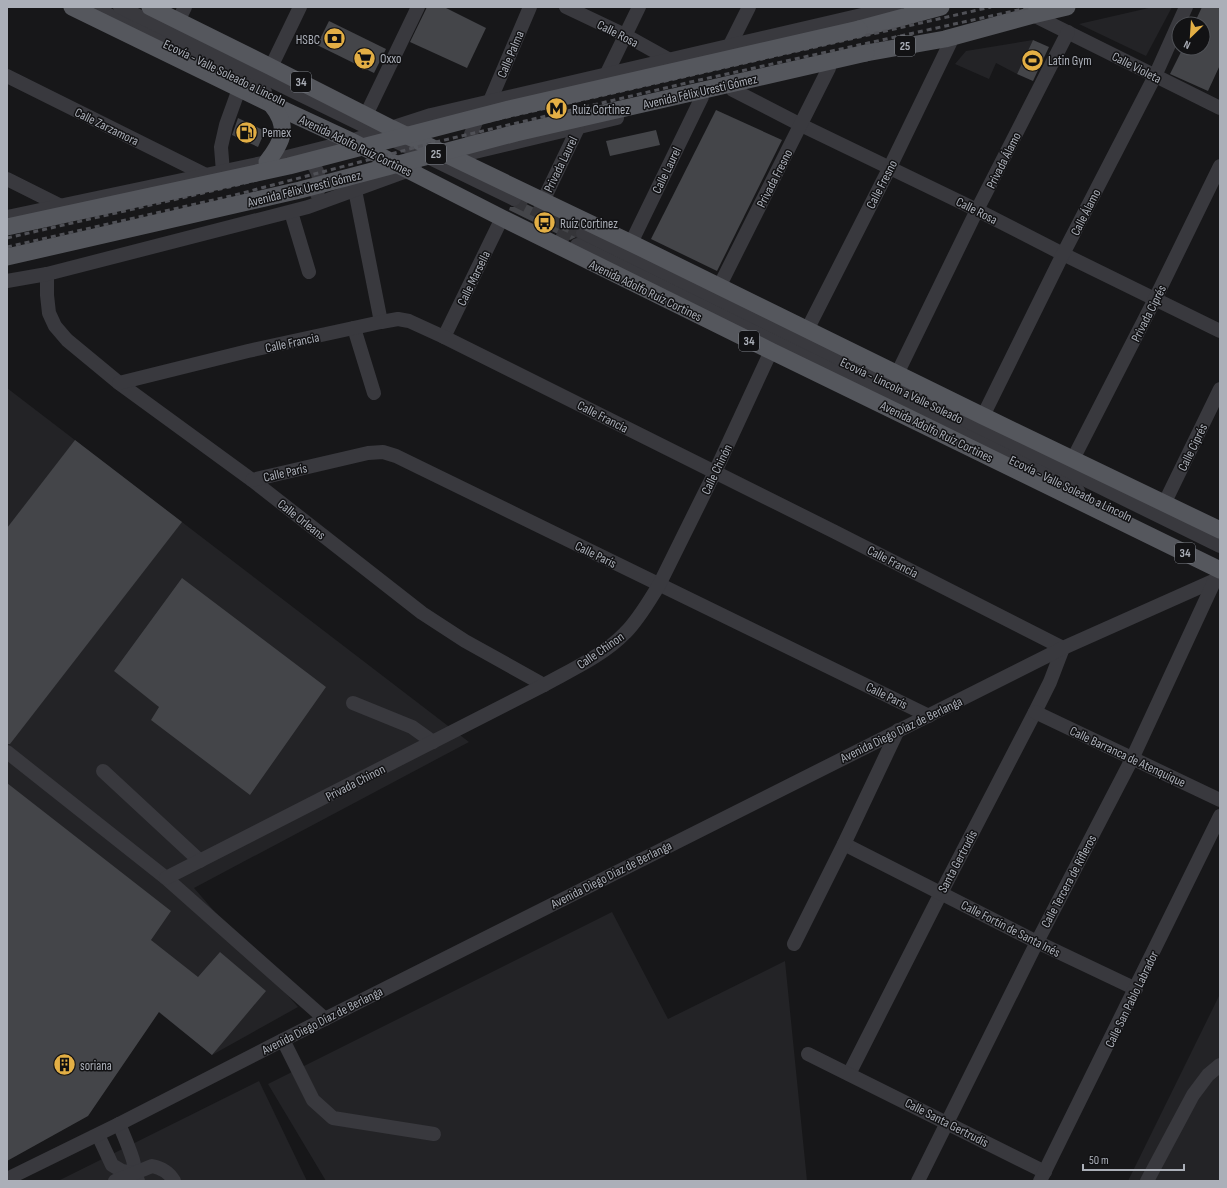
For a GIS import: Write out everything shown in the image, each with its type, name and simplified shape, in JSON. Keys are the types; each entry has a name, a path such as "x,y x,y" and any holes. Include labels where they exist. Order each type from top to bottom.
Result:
{"main road":[{"name":"Avenida Adolfo Ruíz Cortines","path":"72,7 271,104 355,140 412,169 508,210 771,351 907,417 1218,576"},
{"name":"34","path":"150,7 181,14 271,67 366,115 384,130 445,160 543,201 631,243 897,374 1220,530"},
{"name":"Avenida Félix Uresti Gómez","path":"7,227 289,166 857,17 941,7"},
{"name":"Avenida Félix Uresti Gómez","path":"7,257 300,190 516,134 866,53 949,38 1067,7"},
{"path":"267,162 279,146 282,133 281,119 271,104"}],"street":[{"name":"Ecovía - Valle Soleado a Lincoln","path":"93,7 355,140"},
{"path":"120,7 384,130"},
{"path":"271,67 300,7"},
{"path":"366,115 418,7"},
{"name":"Calle Palma","path":"487,150 477,145 471,134 475,123 490,101 530,7"},
{"name":"Calle Rosa","path":"566,7 626,35 670,60"},
{"path":"606,75 640,7"},
{"path":"729,46 749,7"},
{"path":"7,218 267,162 355,140 431,115 896,7"},
{"name":"Calle Álamo","path":"984,416 1064,254 1155,76 1186,7"},
{"name":"Calle Violeta","path":"1033,15 1220,108"},
{"name":"Privada Álamo","path":"897,374 977,210 1068,32"},
{"path":"7,281 47,274 291,212 412,169 445,160 702,97 829,68 922,51 949,38"},
{"name":"Calle Fresno","path":"807,330 890,167 949,38"},
{"name":"Privada Fresno","path":"720,287 829,68"},
{"name":"Calle Zarzamora","path":"7,76 206,175"},
{"path":"222,172 221,147 226,125 239,89"},
{"name":"Calle Rosa","path":"733,90 1220,331"},
{"name":"Calle Laurel","path":"631,243 702,97"},
{"name":"Privada Laurel","path":"543,201 578,128"},
{"path":"300,154 308,159 314,166 320,183 316,197 308,207"},
{"path":"445,160 508,210"},
{"name":"Privada Ciprés","path":"1074,459 1220,166"},
{"path":"7,179 61,206"},
{"path":"355,190 381,322"},
{"name":"Calle Marsella","path":"444,337 508,210"},
{"path":"291,212 309,272"},
{"name":"Ecovía - Valle Soleado a Lincoln","path":"580,239 1220,561"},
{"name":"Ecovía - Lincoln a Valle Soleado","path":"580,239 1220,546"},
{"name":"Calle Orleans","path":"47,274 49,313 55,326 67,340 119,383 252,480 422,613 465,641 544,685"},
{"name":"Calle Francia","path":"119,383 381,322 398,319 409,321 715,472 1063,648"},
{"path":"354,328 374,393"},
{"name":"Calle Chinón","path":"659,585 715,472 771,351"},
{"name":"Calle Ciprés","path":"1164,504 1220,389"},
{"name":"Calle París","path":"252,480 368,454 383,452 396,456 929,716"},
{"name":"Avenida Diego Díaz de Berlanga","path":"7,1179 119,1124 898,730 929,716 1063,648 1218,576"},
{"name":"Calle Tercera de Rifleros","path":"918,1181 1037,942 1132,759 1218,576"},
{"name":"Calle Chinon","path":"544,685 582,664 611,645 625,633 642,612 659,585"},
{"name":"Santa Gertrudis","path":"849,1074 941,893 1036,712 1050,682 1063,648"},
{"name":"Privada Chinon","path":"166,878 544,685"},
{"path":"353,703 412,727 434,742"},
{"name":"Calle Barranca de Atenquique","path":"1036,712 1220,800"},
{"path":"794,944 844,844 898,730"},
{"path":"7,752 166,878 325,1019"},
{"path":"103,771 200,861"},
{"name":"Calle San Pablo Labrador","path":"1042,1176 1136,989 1220,816"},
{"name":"Calle Fortín de Santa Inés","path":"844,844 1037,942 1136,989"},
{"path":"283,1040 313,1100 333,1118 434,1134"},
{"name":"Calle Santa Gertrudis","path":"808,1054 947,1122 1042,1176"},
{"path":"1147,1181 1193,1095 1208,1075 1220,1065"},
{"path":"119,1124 134,1162 136,1177"},
{"path":"98,1134 112,1165 136,1177"},
{"path":"115,1181 136,1177 152,1166 164,1169 174,1181"}],"shaded area":[{"path":"1153,7 1172,7 1146,56 1079,24"},
{"path":"1033,40 1017,74 996,63 989,79 955,64 966,51"},
{"path":"7,388 469,742 194,888 298,1007 212,1055 7,890"},
{"path":"612,912 668,1019 785,961 807,1181 326,1181 268,1084"},
{"path":"1220,994 1220,1181 1128,1181"},
{"path":"259,1081 307,1181 58,1181"}],"building":[{"path":"427,7 444,7 486,28 467,68 410,42"},
{"path":"1202,7 1220,7 1220,65 1208,91 1170,74 1179,56 1211,56 1211,16 1198,16"},
{"path":"329,21 386,49 374,73 317,45"},
{"name":"Latin Gym","path":"1033,40 1049,47 1033,81 1017,74"},
{"path":"716,110 782,140 717,271 651,239"},
{"name":"Pemex","path":"238,118 265,131 258,147 232,135"},
{"path":"656,130 660,145 610,156 606,141"},
{"path":"522,202 576,228 576,237 570,240 509,210 510,207 518,206"},
{"path":"75,440 182,522 10,744 7,744 7,528"},
{"path":"182,578 326,687 250,795 151,720 159,707 114,671"},
{"path":"7,783 171,911 151,940 198,977 220,952 266,991 212,1055 159,1012 88,1116 7,1161"}],"tunnel":[{"path":"514,199 583,233"},
{"path":"537,226 577,245"}],"railway":[{"path":"7,238 229,187 472,125 991,7"},
{"path":"7,247 231,196 436,142 695,81 1032,7"}],"place":[{"name":"HSBC","path":"335,39"},
{"name":"Oxxo","path":"365,58"},
{"name":"Latin Gym","path":"1033,60"},
{"name":"Ruiz Cortinez","path":"556,109"},
{"name":"Pemex","path":"246,132"},
{"name":"Ruíz Cortinez","path":"545,223"},
{"name":"soriana","path":"65,1065"}]}
